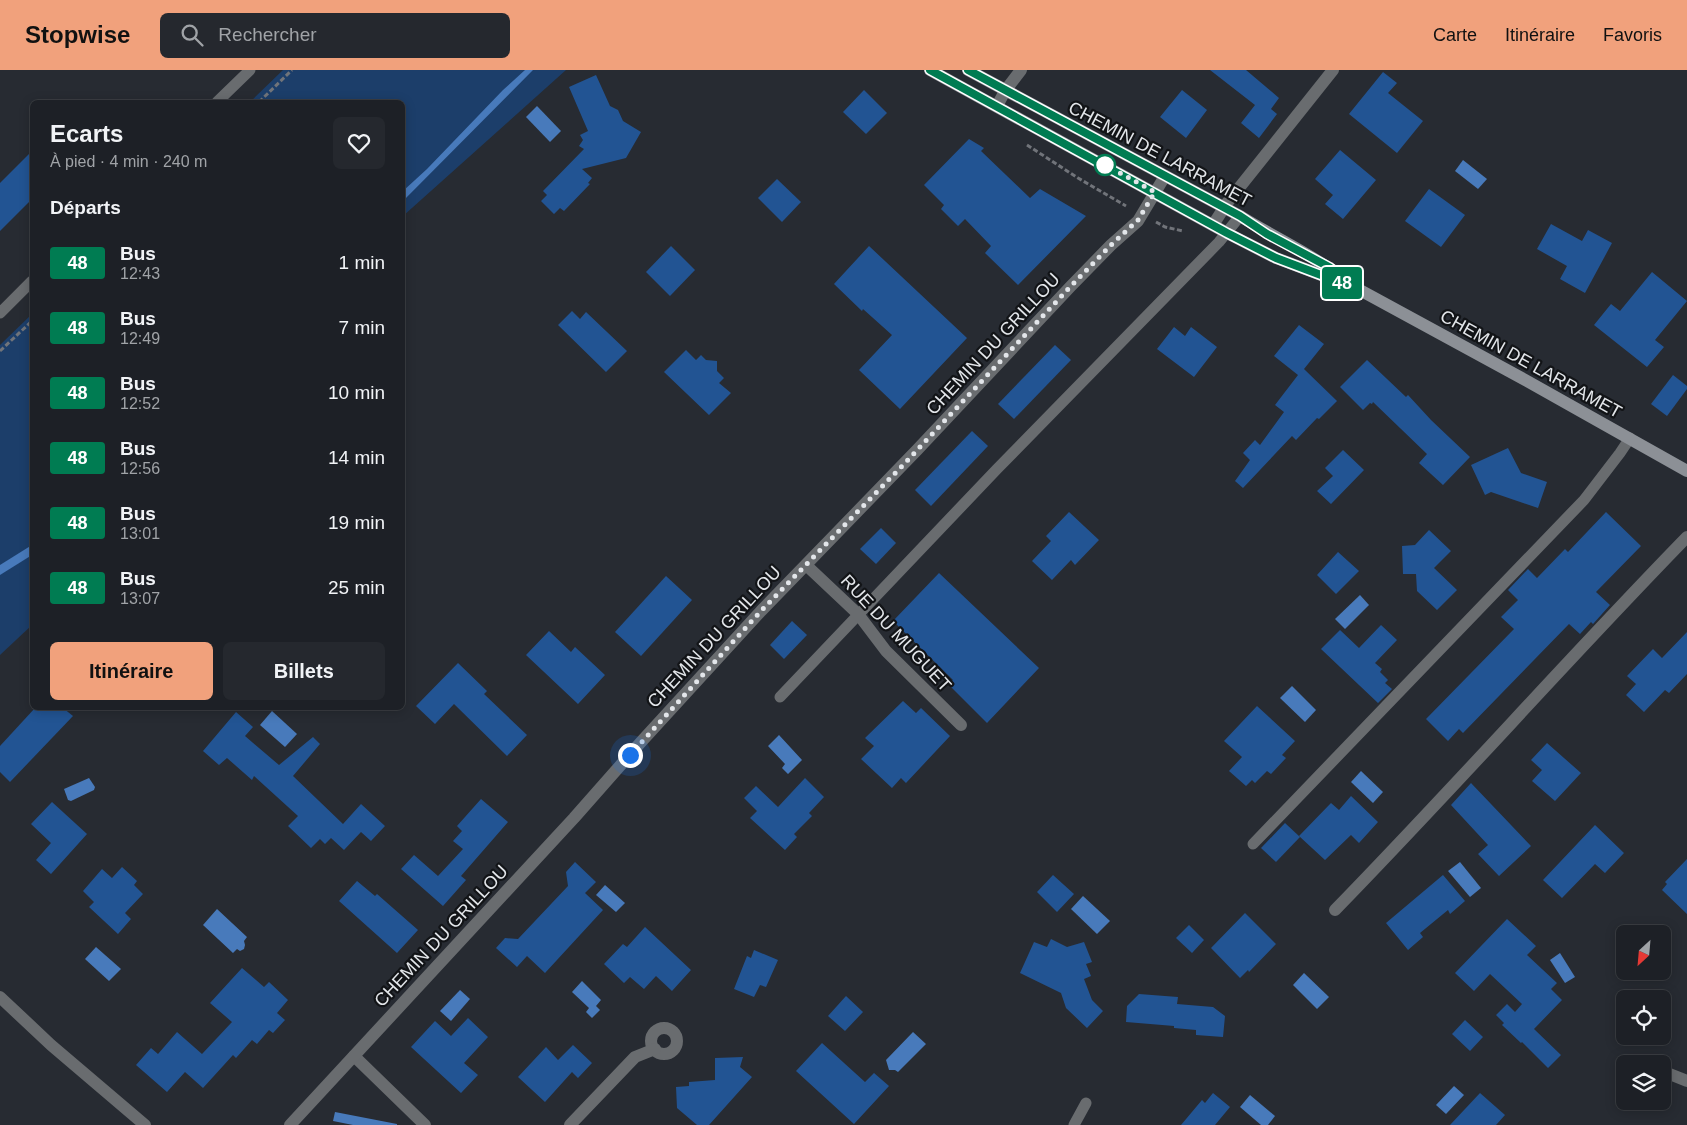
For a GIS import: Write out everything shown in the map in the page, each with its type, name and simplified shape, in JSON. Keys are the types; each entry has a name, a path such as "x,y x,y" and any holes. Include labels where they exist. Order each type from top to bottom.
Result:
{"main road":[{"name":"CHEMIN DE LARRAMET","path":"930,70 1227,233 1276,258 1358,289 1687,471"},
{"name":"CHEMIN DE LARRAMET","path":"968,70 1240,216 1267,234 1329,267 1358,289"}],"street":[{"path":"997,106 1005,91 1021,70"},
{"path":"1213,225 1224,208 1333,70"},
{"name":"CHEMIN DU GRILLOU","path":"290,1125 568,825 640,742 1071,286 1138,220 1165,176"},
{"path":"1335,910 1424,819 1503,730 1687,536"},
{"name":"RUE DU MUGUET","path":"806,565 858,614 886,650 961,725"},
{"path":"0,997 51,1045 145,1125"},
{"path":"570,1125 635,1057 655,1050"},
{"path":"354,1056 425,1125"},
{"path":"1671,1075 1687,1081"}],"lane":[{"path":"219,100 250,70"},
{"path":"780,697 1227,233 1240,216"},
{"path":"0,313 30,283"},
{"path":"1253,844 1584,500 1630,438"},
{"path":"1074,1125 1086,1103"}],"path":[{"path":"261,100 292,70"},
{"path":"0,352 30,323"}],"shaded area":[{"path":"283,70 566,70 405,214 405,100 252,100"},
{"path":"525,70 533,70 405,199 405,189"},
{"path":"537,106 561,131 550,142 526,117"},
{"path":"1463,160 1487,179 1478,189 1455,171"},
{"path":"30,316 30,627 0,655 0,345"},
{"path":"30,546 30,556 0,575 0,565"},
{"path":"1360,595 1369,605 1345,629 1335,619"},
{"path":"1292,686 1316,710 1305,722 1280,698"},
{"path":"272,711 297,734 285,747 260,725"},
{"path":"779,735 802,760 788,774 782,768 785,764 768,746"},
{"path":"1361,771 1383,792 1373,803 1351,782"},
{"path":"89,778 95,787 94,790 71,801 68,800 64,789"},
{"path":"1460,862 1481,888 1470,897 1448,871"},
{"path":"605,885 625,903 616,912 596,895"},
{"path":"1083,896 1110,921 1097,934 1071,909"},
{"path":"217,909 247,937 244,941 244,949 240,951 237,949 233,953 203,925"},
{"path":"96,947 121,969 109,981 85,959"},
{"path":"1560,953 1575,977 1565,983 1550,960"},
{"path":"1304,973 1329,997 1317,1009 1293,985"},
{"path":"582,981 601,1000 596,1006 600,1010 592,1018 586,1012 589,1008 572,992"},
{"path":"460,990 470,999 451,1021 440,1011"},
{"path":"913,1032 926,1044 898,1072 889,1070 886,1060"},
{"path":"1454,1086 1464,1095 1446,1114 1436,1105"},
{"path":"1250,1095 1275,1116 1268,1125 1261,1125 1240,1107"},
{"path":"335,1112 397,1125 353,1125 333,1121"}],"building":[{"path":"1210,70 1246,70 1279,98 1271,109 1277,114 1259,138 1241,123 1255,105"},
{"path":"1383,72 1397,83 1388,93 1423,121 1397,153 1349,114"},
{"path":"596,75 610,106 618,110 623,121 641,132 626,158 582,169 592,178 588,183 590,184 564,211 560,208 554,214 541,201 547,195 543,191 584,149 579,146 583,140 580,135 588,131 569,87"},
{"path":"864,90 887,113 866,134 843,112"},
{"path":"1182,90 1207,110 1186,138 1160,117"},
{"path":"969,139 984,148 981,151 1030,198 1040,189 1086,216 1018,285 985,253 991,246 965,219 958,226 941,209 944,205 924,185"},
{"path":"1340,150 1376,180 1343,219 1325,204 1333,195 1315,179"},
{"path":"30,153 30,201 0,231 0,183"},
{"path":"777,179 801,202 782,222 758,198"},
{"path":"1429,189 1465,215 1441,247 1405,221"},
{"path":"1551,224 1582,241 1588,230 1612,243 1585,293 1560,279 1567,266 1537,249"},
{"path":"671,246 695,270 670,296 646,272"},
{"path":"869,246 967,338 900,409 859,370 892,335 863,309 862,311 834,284"},
{"path":"1652,272 1687,301 1655,340 1664,347 1647,367 1594,325 1611,304 1620,311"},
{"path":"572,311 580,319 586,312 627,351 606,372 558,325"},
{"path":"1299,325 1324,344 1304,369 1337,401 1296,440 1292,436 1243,488 1235,481 1250,460 1243,453 1255,440 1260,445 1284,412 1275,405 1298,375 1274,356"},
{"path":"1174,327 1185,336 1191,327 1217,347 1194,377 1157,349"},
{"path":"1055,345 1071,360 1014,419 998,404"},
{"path":"686,350 696,360 701,355 706,360 717,361 717,371 724,378 719,383 731,393 709,415 664,372"},
{"path":"1367,360 1406,397 1408,395 1470,457 1443,485 1419,463 1427,454 1373,402 1363,410 1340,387"},
{"path":"1673,375 1687,386 1687,389 1667,416 1651,404"},
{"path":"972,431 988,446 931,506 915,490"},
{"path":"1508,448 1521,473 1547,482 1538,508 1491,492 1485,495 1471,465"},
{"path":"1343,450 1364,470 1331,504 1317,491 1333,476 1325,468"},
{"path":"1069,512 1099,540 1075,565 1071,560 1052,580 1032,561 1051,541 1046,536"},
{"path":"1606,512 1641,546 1596,592 1610,605 1593,624 1591,622 1580,634 1569,624 1463,733 1459,729 1448,741 1426,719 1514,629 1501,617 1518,600 1508,590 1528,569 1537,578 1565,549 1568,552"},
{"path":"881,528 896,543 876,564 860,549"},
{"path":"1429,530 1451,551 1434,568 1457,590 1437,610 1417,591 1416,574 1403,574 1402,546 1415,545"},
{"path":"1338,552 1359,571 1336,594 1317,575"},
{"path":"939,573 1039,668 987,723 948,684 953,680 893,621"},
{"path":"666,576 692,600 641,656 615,632"},
{"path":"792,621 807,635 784,659 770,645"},
{"path":"1381,625 1397,640 1375,663 1382,669 1380,672 1388,680 1385,683 1392,689 1378,703 1321,649 1340,630 1359,648"},
{"path":"549,631 571,652 575,647 605,675 578,704 526,655"},
{"path":"1687,632 1687,674 1669,693 1665,690 1644,712 1626,695 1636,684 1627,676 1653,649 1662,658"},
{"path":"458,663 487,691 484,694 527,735 507,756 454,704 435,724 416,706"},
{"path":"903,701 916,713 921,708 950,736 906,783 901,778 892,788 861,759 874,746 865,738"},
{"path":"1257,706 1295,741 1282,755 1286,758 1271,774 1267,771 1255,783 1252,780 1246,786 1229,771 1242,757 1224,741"},
{"path":"33,710 66,710 73,716 10,782 0,772 0,746"},
{"path":"236,712 253,727 245,736 279,765 313,737 320,744 293,776 343,824 361,804 385,826 371,841 361,832 344,850 331,838 325,844 320,839 311,848 288,826 298,816 254,776 252,780 227,758 219,765 203,751"},
{"path":"1547,743 1581,773 1555,801 1532,781 1542,770 1531,760"},
{"path":"805,778 824,797 809,813 812,816 794,834 797,837 785,850 750,818 757,811 744,798 756,786 778,807"},
{"path":"1471,783 1531,846 1499,876 1478,854 1488,845 1451,805"},
{"path":"1351,796 1378,822 1359,843 1351,835 1325,860 1299,836 1331,803 1339,810"},
{"path":"481,799 508,822 461,876 466,880 443,906 401,869 414,855 438,876 463,849 453,841 462,831 457,826"},
{"path":"52,802 87,834 51,874 36,860 51,843 31,824"},
{"path":"1285,823 1300,837 1276,862 1261,848"},
{"path":"1595,825 1624,853 1605,873 1595,864 1562,898 1543,880"},
{"path":"1687,859 1687,914 1662,890 1667,884 1665,882"},
{"path":"575,862 596,882 585,893 603,910 545,973 527,956 517,967 496,948 505,938 518,939 568,886 566,872"},
{"path":"122,867 137,881 134,885 143,894 125,913 131,919 118,934 89,907 94,902 83,891 102,869 112,878"},
{"path":"1053,875 1074,894 1057,912 1037,892"},
{"path":"1443,875 1465,901 1450,914 1448,910 1420,933 1423,937 1408,950 1386,923"},
{"path":"357,881 375,896 377,894 418,930 397,953 339,901"},
{"path":"1245,913 1276,944 1249,972 1248,970 1240,978 1211,948"},
{"path":"1507,919 1536,946 1527,955 1557,983 1551,989 1562,1000 1534,1029 1561,1055 1548,1068 1502,1025 1504,1023 1496,1015 1507,1004 1515,1012 1522,1004 1490,974 1474,991 1455,973"},
{"path":"1189,925 1204,940 1192,953 1176,938"},
{"path":"645,927 691,970 672,991 656,976 644,989 630,977 624,983 604,964 623,944 627,947"},
{"path":"1051,939 1067,947 1084,942 1092,962 1086,964 1091,976 1084,979 1092,1000 1103,1011 1087,1028 1066,1008 1061,993 1020,973 1034,942 1047,947"},
{"path":"754,950 778,960 766,987 760,985 754,997 734,989 747,956 751,958"},
{"path":"242,968 264,987 269,982 288,1000 277,1013 285,1020 273,1033 269,1030 257,1044 252,1040 236,1058 233,1055 203,1088 185,1072 167,1092 136,1065 151,1048 158,1054 177,1032 202,1054 232,1022 210,1003"},
{"path":"1139,994 1178,997 1177,1004 1213,1007 1225,1016 1223,1037 1196,1035 1196,1030 1174,1028 1174,1026 1126,1022 1127,1006"},
{"path":"846,996 863,1012 845,1031 828,1016"},
{"path":"468,1018 488,1037 464,1063 478,1075 461,1093 411,1047 435,1021 451,1036"},
{"path":"1465,1020 1483,1037 1470,1051 1452,1034"},
{"path":"822,1043 865,1082 874,1073 889,1086 854,1124 796,1071"},
{"path":"573,1045 592,1063 578,1078 572,1072 545,1102 518,1077 546,1047 558,1060"},
{"path":"743,1057 740,1067 752,1077 709,1125 697,1125 677,1108 676,1087 689,1086 689,1082 715,1080 715,1058"},
{"path":"1213,1093 1230,1107 1215,1125 1181,1125 1202,1100 1205,1103"},
{"path":"1480,1093 1505,1115 1496,1125 1450,1125"}],"bus line":[{"name":"48","path":"930,70 1227,233 1276,258 1358,289 1329,267 1267,234 1240,216 968,70"}],"route":[{"path":"630,755 761,611 905,463 1071,286 1138,220 1155,192 1105,165"}]}
